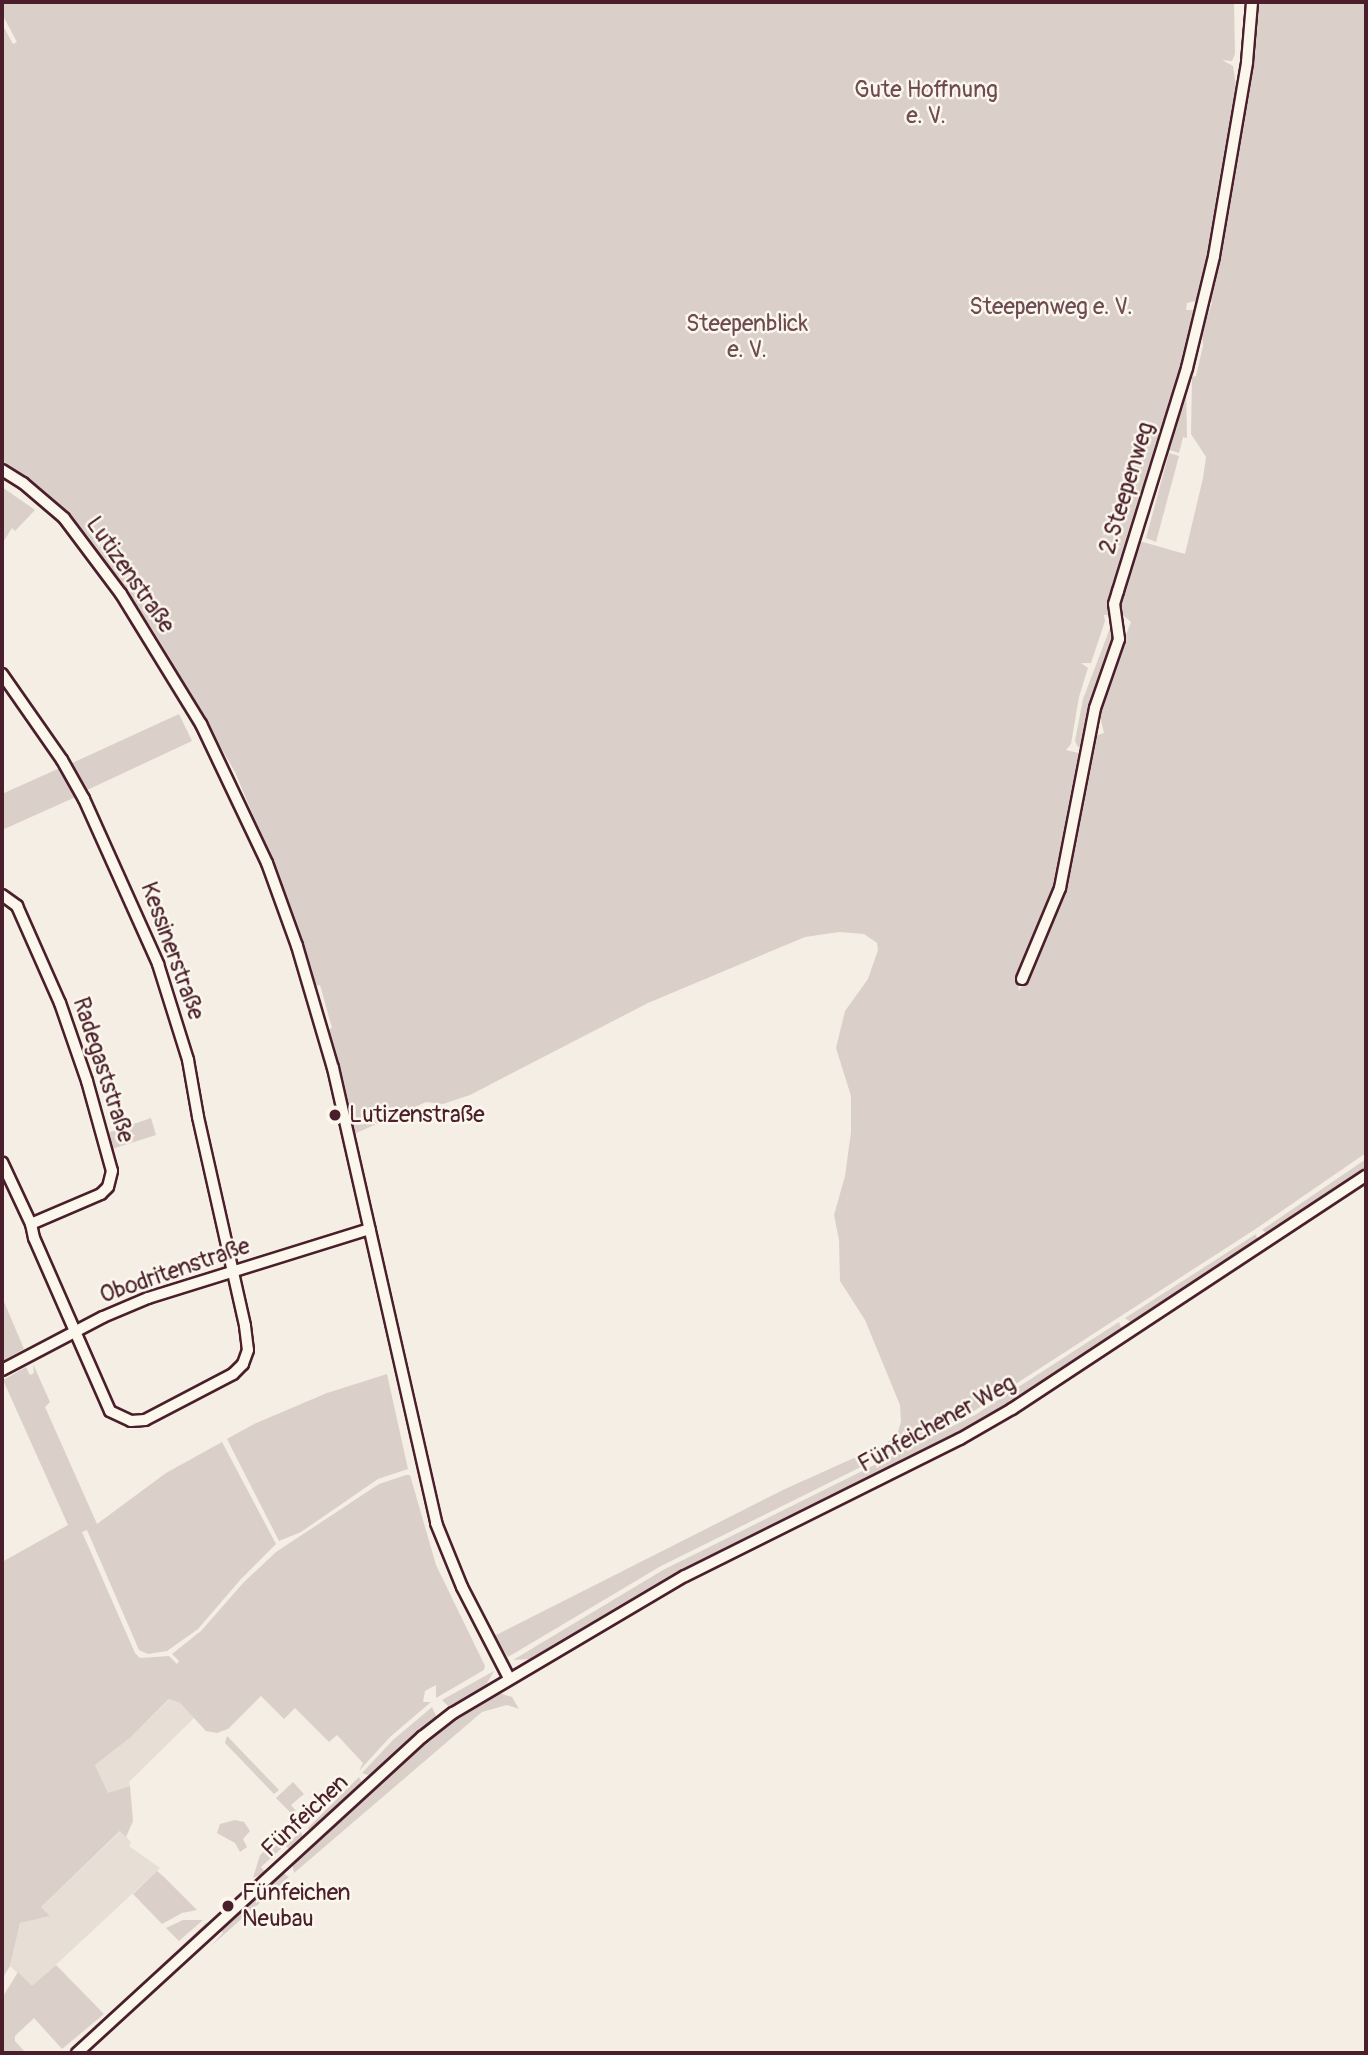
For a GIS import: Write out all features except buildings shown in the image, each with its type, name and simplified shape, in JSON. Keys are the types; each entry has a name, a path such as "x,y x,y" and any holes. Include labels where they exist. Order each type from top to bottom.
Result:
{"street":[{"name":"2.Steepenweg","path":"1022,979 1060,888 1095,708 1119,639 1116,598 1187,369 1214,256 1247,62 1252,2"},
{"name":"Lutizenstraße","path":"2,470 44,499 82,539 160,654 229,778 280,896 313,995 344,1114 436,1522 462,1587 509,1678"},
{"name":"Kessinerstraße","path":"2,674 74,780 117,867 158,964 188,1060 248,1342 243,1364 233,1374 145,1420 123,1419 110,1411 75,1331"},
{"name":"Radegaststraße","path":"2,895 17,906 60,1003 87,1081 112,1171 111,1182 101,1194 32,1224"},
{"path":"2,1161 32,1224 34,1238 75,1331"},
{"name":"Fünfeichener Weg","path":"509,1678 685,1576 986,1424 1366,1176"},
{"name":"Obodritenstraße","path":"2,1370 75,1331 148,1298 369,1229"},
{"name":"Fünfeichen","path":"78,2053 422,1737 509,1678"}],"shaded area":[{"path":"170,1699 180,1703 194,1718 129,1782 130,1786 108,1794 95,1765 131,1737"},
{"path":"121,1831 131,1842 129,1846 160,1868 32,1987 10,1966 20,1923 49,1916 41,1907"}],"green space":[{"path":"2,2 1234,2 1235,54 1232,61 1222,60 1233,66 1236,86 1221,206 1199,300 1187,303 1186,310 1196,310 1188,343 1182,354 1185,357 1183,367 1131,532 1112,603 1108,615 1104,615 1105,621 1091,663 1081,663 1088,668 1079,697 1071,744 1066,750 1083,754 1054,892 1050,895 1053,897 1018,979 1019,991 1045,938 1062,889 1094,736 1104,733 1098,708 1131,622 1120,613 1119,603 1136,540 1185,554 1206,457 1191,434 1192,377 1196,376 1203,346 1202,331 1212,303 1210,298 1226,224 1255,51 1258,2 1366,2 1366,1153 1254,1230 974,1411 661,1566 508,1657 494,1636 785,1489 885,1444 897,1435 901,1422 900,1405 865,1320 840,1281 839,1240 834,1215 845,1176 851,1132 851,1096 836,1048 845,1011 868,979 878,950 877,943 864,934 839,932 805,937 648,1003 470,1095 443,1104 426,1102 354,1134 327,1030 332,1028 320,985 315,986 287,897 235,772 153,630 86,535 41,489 2,463 2,24 13,44 17,42 2,14"},
{"path":"1186,387 1187,438 1183,437 1179,453 1163,448"},
{"path":"1169,453 1179,456 1156,542 1146,538"},
{"path":"2,487 35,510 15,531 12,528 2,544"},
{"path":"1112,623 1117,625 1084,748 1078,747 1075,741 1083,699"},
{"path":"179,714 192,741 85,791 70,764"},
{"path":"62,767 78,796 2,830 2,794"},
{"path":"151,1118 156,1135 112,1149 107,1133"},
{"path":"1366,1159 1366,1169 1357,1176 1269,1235 1262,1230"},
{"path":"1256,1234 1258,1243 1132,1323 1125,1318"},
{"path":"2,1297 24,1349 2,1361"},
{"path":"1119,1322 1122,1330 956,1435 682,1570 530,1659 513,1660 663,1570 975,1415"},
{"path":"33,1364 50,1402 45,1407 97,1524 166,1473 222,1442 276,1544 241,1579 198,1629 167,1651 148,1654 139,1650 87,1530 82,1532 135,1653 140,1658 169,1656 177,1664 179,1661 172,1654 201,1631 244,1582 276,1552 379,1484 410,1475 436,1565 485,1666 484,1670 436,1698 436,1685 425,1691 423,1702 431,1702 390,1737 359,1771 363,1763 337,1735 329,1742 295,1708 284,1719 261,1696 228,1729 217,1733 206,1731 180,1703 169,1699 131,1737 95,1765 108,1793 130,1786 133,1821 126,1837 120,1831 41,1907 50,1916 20,1923 10,1966 2,1979 2,1562 68,1525 3,1380 26,1367 30,1375 34,1373"},
{"path":"387,1374 408,1469 378,1479 301,1532 279,1541 227,1439 254,1424 327,1393"},
{"path":"494,1671 486,1685 450,1708 442,1700"},
{"path":"496,1692 512,1697 519,1709 507,1705 482,1712 294,1873 292,1863 425,1742"},
{"path":"432,1707 437,1718 371,1776 362,1773 393,1740"},
{"path":"227,1736 279,1790 274,1794 225,1743"},
{"path":"359,1777 363,1784 313,1829 307,1829"},
{"path":"293,1782 304,1794 291,1805 296,1811 291,1813 276,1798"},
{"path":"235,1820 244,1822 250,1831 243,1839 247,1847 240,1852 235,1843 217,1833 220,1824"},
{"path":"301,1832 303,1838 290,1850 285,1845 261,1867 266,1873 253,1878 260,1855 274,1842 294,1838"},
{"path":"157,1871 197,1910 182,1913 162,1924 133,1894"},
{"path":"283,1873 289,1877 211,1946 223,1933 221,1930"},
{"path":"183,1920 203,1920 179,1941 166,1928"},
{"path":"206,1923 208,1927 121,2008 118,2006"},
{"path":"56,1965 104,2014 62,2049 34,2018 15,2036 15,2041 26,2053 2,2053 2,1998 18,1972 32,1986"}],"place":[{"name":"Lutizenstraße","path":"335,1115"},
{"name":"Fünfeichen Neubau","path":"228,1906"}],"park label":[{"name":"Gute Hoffnung e. V.","path":"926,103"},
{"name":"Steepenweg e. V.","path":"1051,307"},
{"name":"Steepenblick e. V.","path":"747,337"}]}
